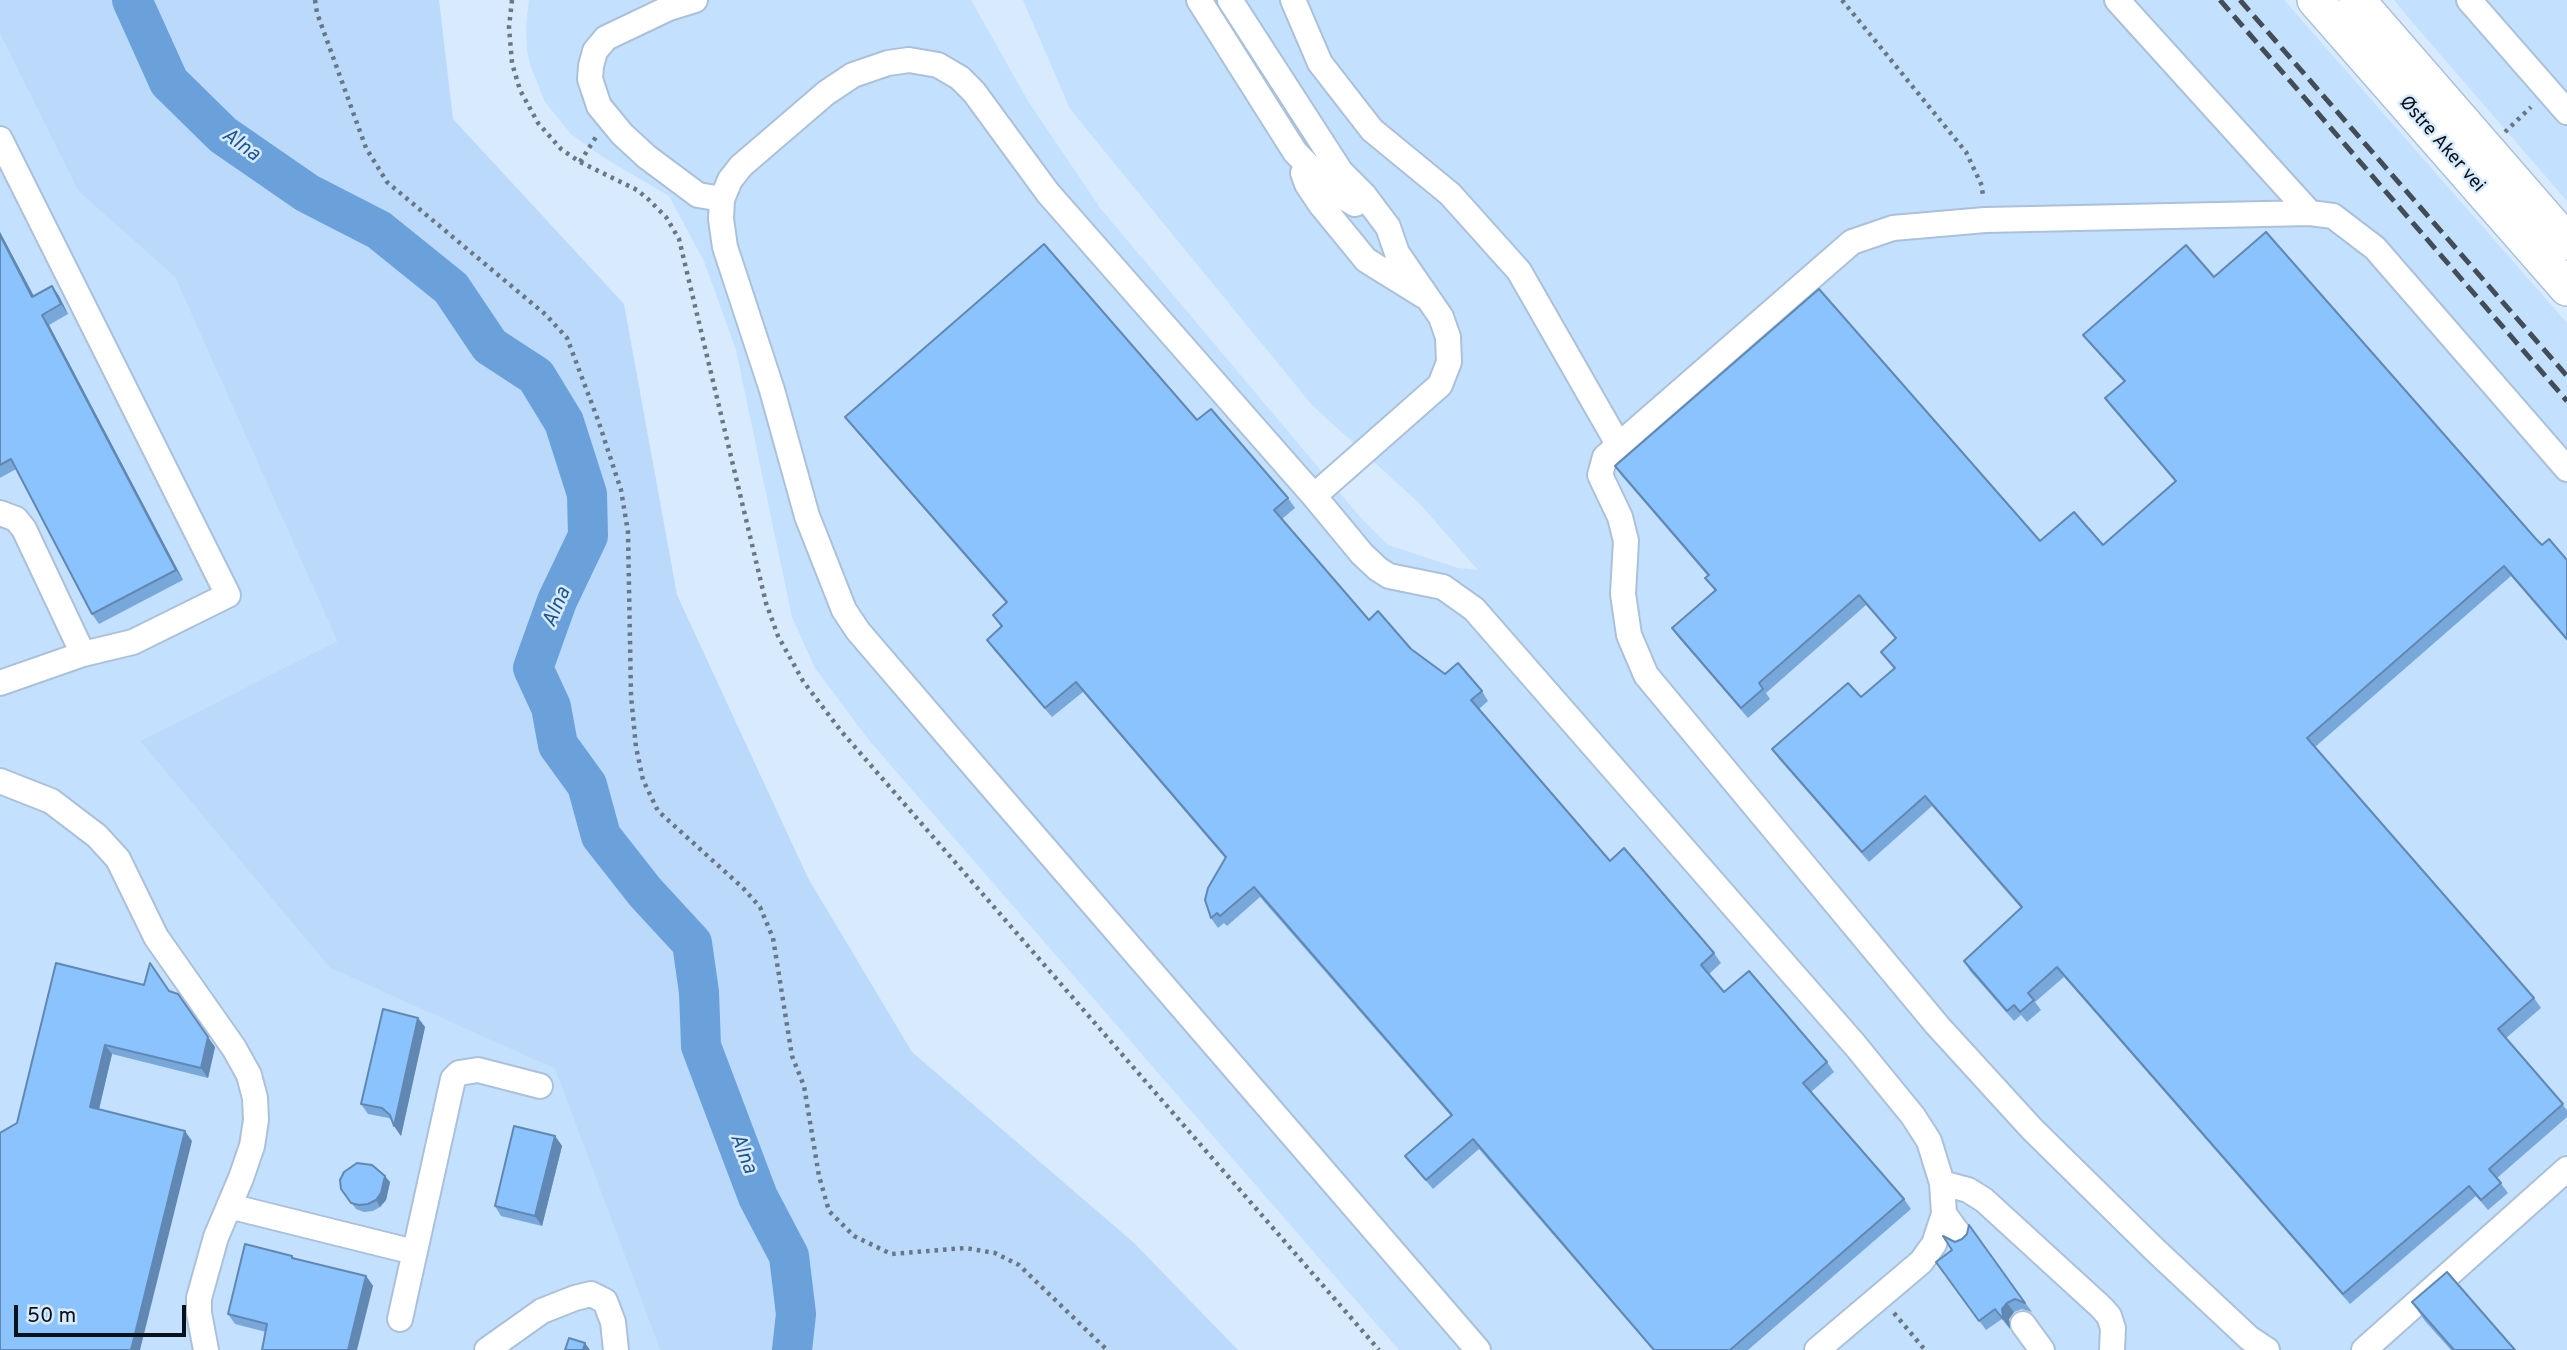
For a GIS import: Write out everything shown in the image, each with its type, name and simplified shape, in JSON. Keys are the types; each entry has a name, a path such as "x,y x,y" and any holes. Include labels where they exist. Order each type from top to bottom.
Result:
{"highway":[{"name":"Østre Aker vei","path":"2315,0 2567,288"},
{"name":"Østre Aker vei","path":"2357,0 2567,242"}],"street":[{"path":"695,0 669,8 606,38 595,51 590,79 600,106 622,134 647,157 698,195 722,200"},
{"path":"1199,0 1295,152 1307,184 1366,260 1410,290 1431,300"},
{"path":"1230,0 1341,172 1355,205 1378,238 1397,253"},
{"path":"1293,0 1320,63 1372,130 1450,194 1519,271 1618,444"},
{"path":"2117,0 2310,213"},
{"path":"2469,0 2567,112"},
{"path":"1478,1350 858,631 844,610 807,516 772,390 725,247 721,219 722,200 730,180 741,166 826,93 853,75 888,63 909,60 931,63 949,69 974,92 1048,193 1320,492 1362,554 1378,569 1402,580 1443,587 1474,609 1855,1045 1913,1116 1929,1142 1942,1183 1944,1214 1934,1244 1921,1262 1817,1350"},
{"path":"0,139 228,595 134,642 83,654 0,683"},
{"path":"1295,152 1334,192 1355,205"},
{"path":"1320,492 1440,385 1447,372 1450,349 1445,326 1431,300 1397,253 1385,223 1364,195 1341,172"},
{"path":"2267,1350 2249,1338 2155,1250 2032,1129 1937,1025 1646,675 1629,635 1622,594 1626,541 1620,517 1600,475 1605,457 1852,242 1893,228 1985,220 2310,213 2333,216 2375,248 2567,468"},
{"path":"0,513 16,519 24,529 83,654"},
{"path":"0,781 51,801 97,836 118,859 156,937 234,1048 249,1075 255,1098 256,1120 252,1146 216,1237 200,1298 199,1313 206,1350"},
{"path":"400,1318 453,1079 458,1073 478,1070 540,1086"},
{"path":"2364,1350 2567,1169"},
{"path":"1942,1183 1969,1190 1984,1200 2101,1307 2113,1328 2112,1350"},
{"path":"229,1206 414,1252"},
{"path":"1944,1214 1961,1237"},
{"path":"487,1350 542,1311 592,1294 605,1301 613,1322 616,1350"},
{"path":"2023,1325 2042,1350"}],"path":[{"path":"315,0 317,13 366,148 387,182 546,315 567,338 617,478 628,532 631,696 636,747 643,780 658,811 743,888 760,907 773,938 792,1056 804,1086 819,1176 829,1212 855,1236 891,1254 965,1248 995,1253 1019,1265 1107,1350"},
{"path":"1842,0 1966,152 1983,186 1985,220"},
{"path":"579,163 589,146"},
{"path":"1879,1296 1925,1350"}],"shaded area":[{"path":"0,0 439,0 453,119 624,304 677,595 808,878 912,1052 1133,1242 1238,1350 660,1350 555,1069 330,968 140,741 337,641 175,277 78,191 0,34"},
{"path":"529,0 971,0 1028,101 1100,208 1360,517 1388,545 1458,568 1478,570 1420,504 1312,405 1070,109 1023,0 2284,0 2567,323 2567,1350 1399,1350 868,739 815,668 792,617 736,350 704,261 669,196 603,157 571,134 545,102 527,51"},
{"path":"2394,0 2567,0 2567,201 2407,16"},
{"path":"0,34 78,191 175,277 337,641 140,741 330,968 555,1069 660,1350 0,1350"}],"building":[{"path":"2266,232 2536,539 2542,545 2549,539 2567,560 2567,639 2504,566 2307,738 2534,998 2498,1029 2563,1104 2489,1169 2501,1183 2481,1200 2469,1186 2343,1294 2057,967 2028,993 2034,1000 2020,1012 2014,1005 2007,1011 1964,961 2022,907 1925,796 1862,852 1772,749 1848,683 1861,697 1895,668 1881,652 1896,638 1859,595 1759,683 1763,689 1741,708 1672,628 1716,590 1705,578 1709,575 1615,466 1819,289 2040,541 2074,512 2103,545 2176,481 2105,398 2125,381 2083,335 2186,245 2214,277"},
{"path":"0,235 32,297 52,286 61,304 42,315 176,570 92,614 11,459 0,465"},
{"path":"1044,244 1197,420 1211,409 1288,498 1274,510 1369,620 1378,611 1411,649 1445,674 1458,663 1482,691 1471,700 1610,861 1624,848 1714,953 1701,965 1724,992 1749,971 1827,1062 1803,1083 1904,1199 1730,1350 1654,1350 1473,1139 1426,1180 1405,1156 1452,1115 1254,887 1220,916 1217,913 1211,918 1205,900 1208,888 1226,857 1076,682 1045,708 987,640 1002,626 993,615 1007,602 845,417"},
{"path":"56,963 144,985 150,963 169,991 178,994 208,1037 201,1068 105,1045 90,1107 185,1131 131,1350 0,1350 0,1133 17,1123"},
{"path":"383,1009 418,1018 394,1126 390,1115 382,1108 361,1104"},
{"path":"514,1126 555,1136 535,1216 495,1206"},
{"path":"357,1163 372,1165 385,1176 381,1193 376,1200 368,1204 351,1203 341,1189 340,1180 344,1172"},
{"path":"1969,1225 2025,1303 2015,1299 2007,1303 2002,1309 2003,1319 1995,1309 1979,1321 1936,1262 1952,1250 1943,1236 1955,1242 1967,1234"},
{"path":"245,1244 366,1276 348,1350 262,1350 267,1324 228,1314"},
{"path":"2447,1272 2515,1350 2454,1350 2412,1302"},
{"path":"569,1338 585,1343 583,1350 565,1350"}],"waterway":[{"name":"Alna","path":"132,0 169,82 223,135 307,193 379,230 451,288 490,346 536,376 564,422 587,494 588,536 557,601 533,668 551,707 558,745 587,785 601,836 645,892 692,943 699,992 701,1046 758,1197 789,1256 796,1314 792,1350"}],"railway":[{"path":"2220,0 2567,401"},
{"path":"2240,0 2567,376"}]}
